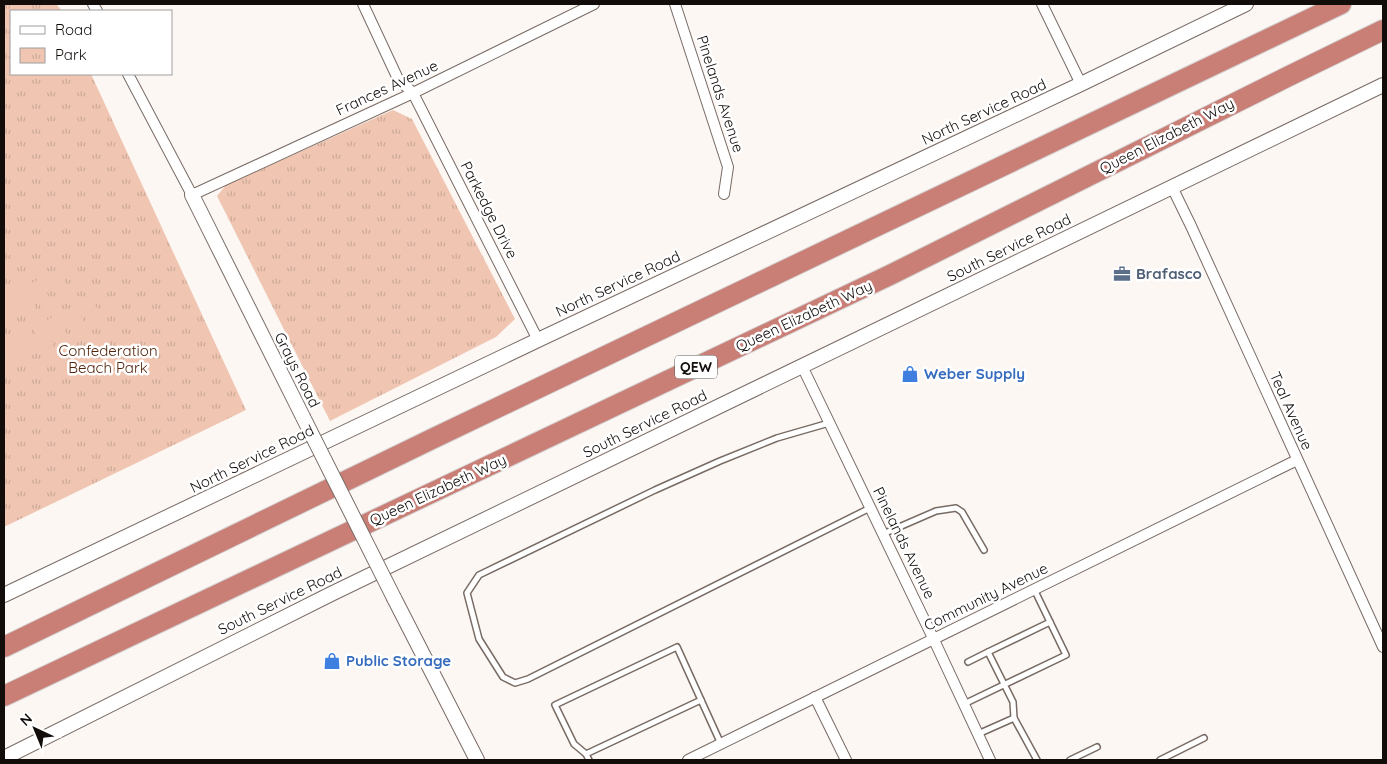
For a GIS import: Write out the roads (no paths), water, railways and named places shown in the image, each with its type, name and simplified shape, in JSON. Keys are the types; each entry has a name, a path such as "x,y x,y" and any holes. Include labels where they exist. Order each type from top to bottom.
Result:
{"highway":[{"path":"4,647 443,434 1341,4"},
{"name":"Queen Elizabeth Way","path":"4,696 890,275 1383,30"}],"street":[{"name":"Parkedge Drive","path":"363,4 398,80 413,93 538,340"},
{"name":"Frances Avenue","path":"192,195 413,93 594,4"},
{"name":"Pinelands Avenue","path":"675,4 728,167 724,194"},
{"path":"1042,4 1081,84"},
{"name":"North Service Road","path":"4,595 1246,4"},
{"name":"Grays Road","path":"129,75 192,195 477,760"},
{"name":"South Service Road","path":"4,758 331,594 1383,85"},
{"name":"Teal Avenue","path":"1172,187 1383,647"},
{"name":"Pinelands Avenue","path":"802,366 990,760"},
{"name":"Community Avenue","path":"688,760 1296,460"},
{"path":"815,697 846,760"}],"lane":[{"path":"829,423 777,438 646,494 479,575 467,593 479,638 504,677 515,683 870,508"},
{"path":"883,534 936,511 956,508 962,512 984,550"},
{"path":"964,704 1066,654 1034,589"},
{"path":"968,662 1050,622"},
{"path":"701,700 588,757 574,744 555,705 677,647 721,744"},
{"path":"988,652 1013,702 1014,718 1037,760"},
{"path":"978,734 1014,718"},
{"path":"1160,760 1204,738"},
{"path":"1070,760 1097,746"}],"place":[{"name":"Brafasco","path":"1122,274"},
{"name":"Weber Supply","path":"910,374"},
{"name":"Public Storage","path":"332,661"}],"park label":[{"name":"Confederation Beach Park","path":"108,360"}]}
